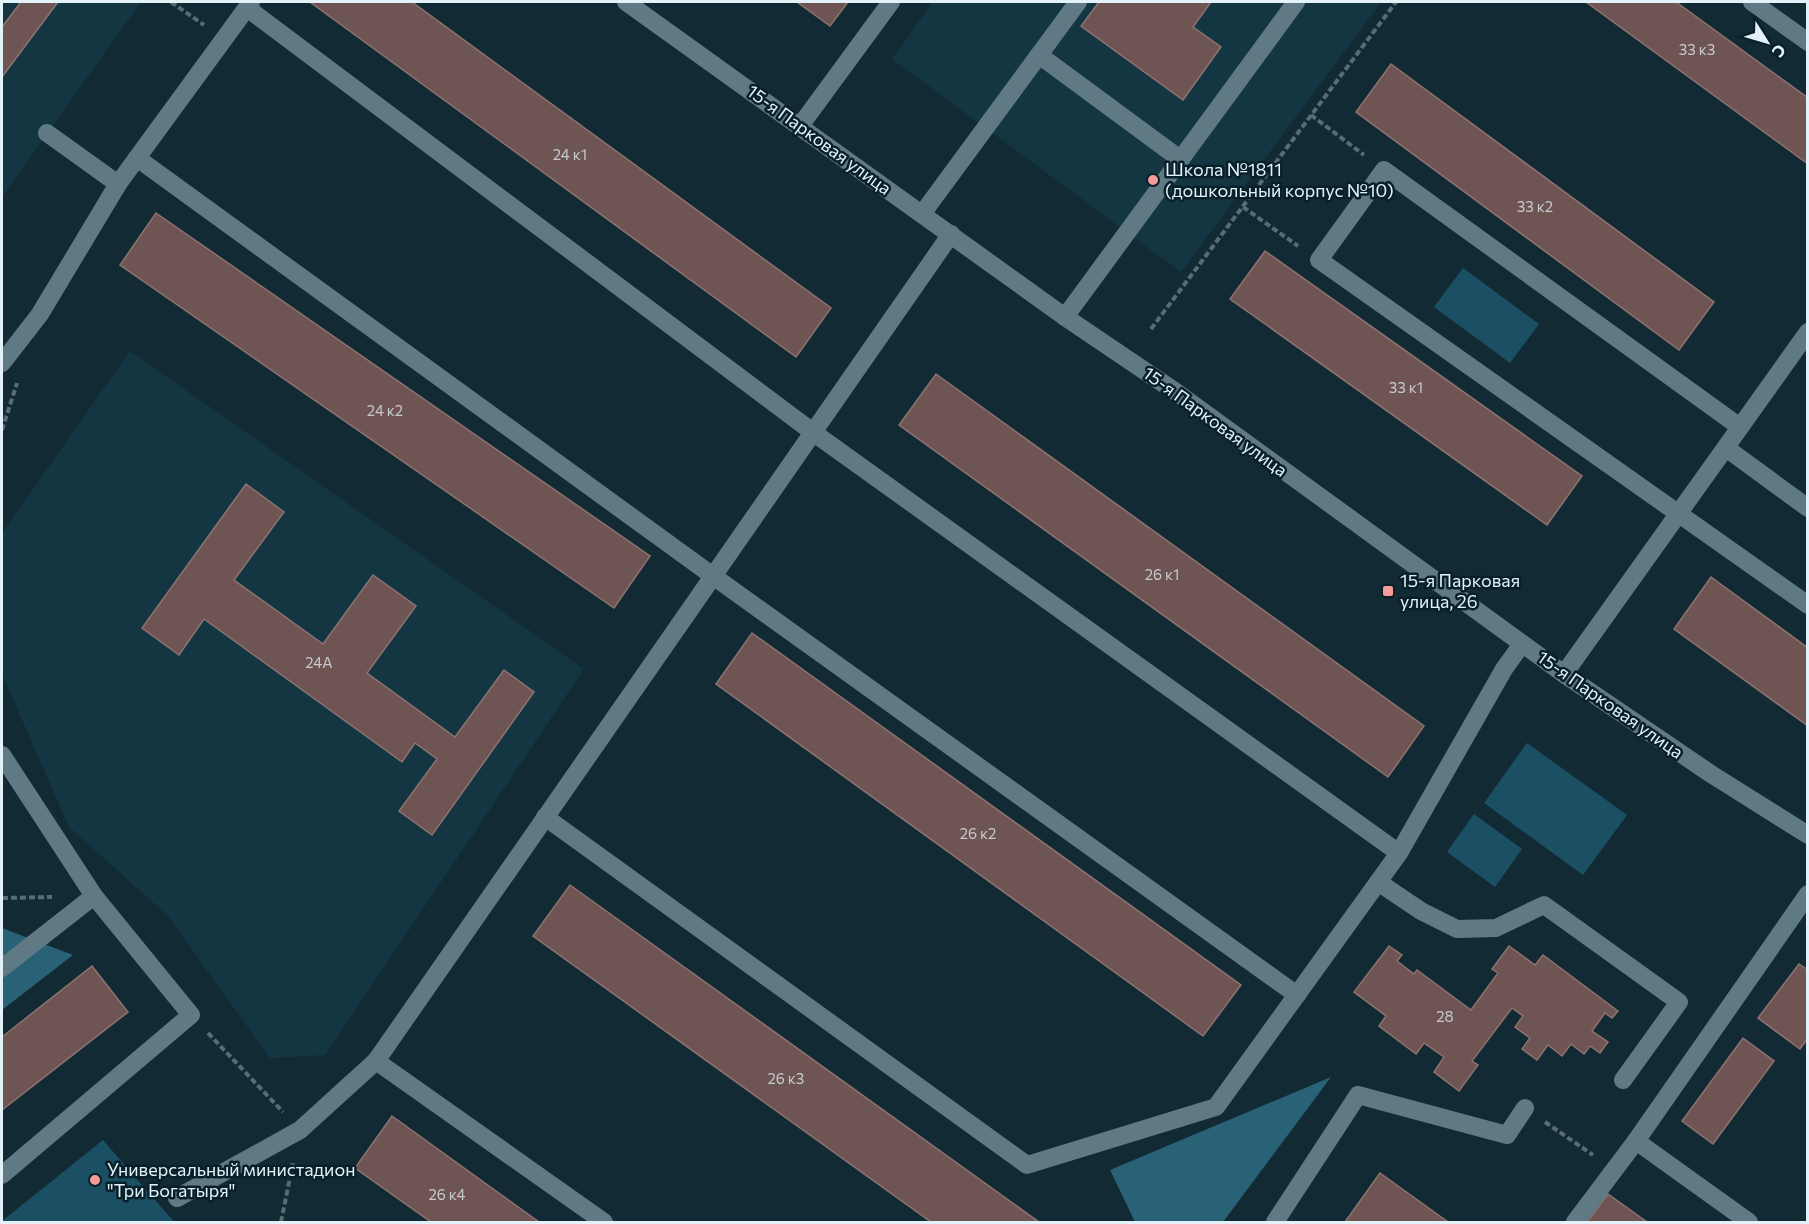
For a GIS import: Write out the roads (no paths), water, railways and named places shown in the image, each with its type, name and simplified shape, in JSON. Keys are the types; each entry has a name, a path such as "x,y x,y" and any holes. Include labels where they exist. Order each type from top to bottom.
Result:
{"street":[{"name":"15-я Парковая улица","path":"626,2 1065,317 1176,392 1564,674 1711,774 1808,835"},
{"path":"800,126 891,2"},
{"path":"922,214 1078,2"},
{"path":"1065,317 1296,2"},
{"path":"1752,2 1808,42"},
{"path":"2,363 40,314 118,184 249,5 814,433 1399,853"},
{"path":"1039,55 1180,159"},
{"path":"47,134 118,184"},
{"path":"137,158 713,576 1297,995"},
{"path":"1740,427 1384,170 1319,260 1808,606"},
{"path":"177,1198 300,1130 376,1061 951,234"},
{"path":"1564,674 1808,332"},
{"path":"1725,448 1808,508"},
{"path":"544,817 1027,1165 1216,1107 1399,853 1504,669 1522,644"},
{"path":"2,755 94,896 191,1015 2,1175"},
{"path":"1378,882 1421,911 1456,929 1496,928 1544,905 1679,1002 1623,1080"},
{"path":"1575,1222 1636,1141 1808,894"},
{"path":"2,968 94,896"},
{"path":"376,1061 604,1222"},
{"path":"1275,1222 1358,1095 1507,1135 1525,1108"},
{"path":"1636,1141 1749,1222"}],"place":[{"name":"Школа №1811 (дошкольный корпус №10)","path":"1153,180"},
{"name":"15-я Парковая улица, 26","path":"1388,591"},
{"name":"Универсальный министадион \"Три Богатыря\"","path":"95,1180"}]}
